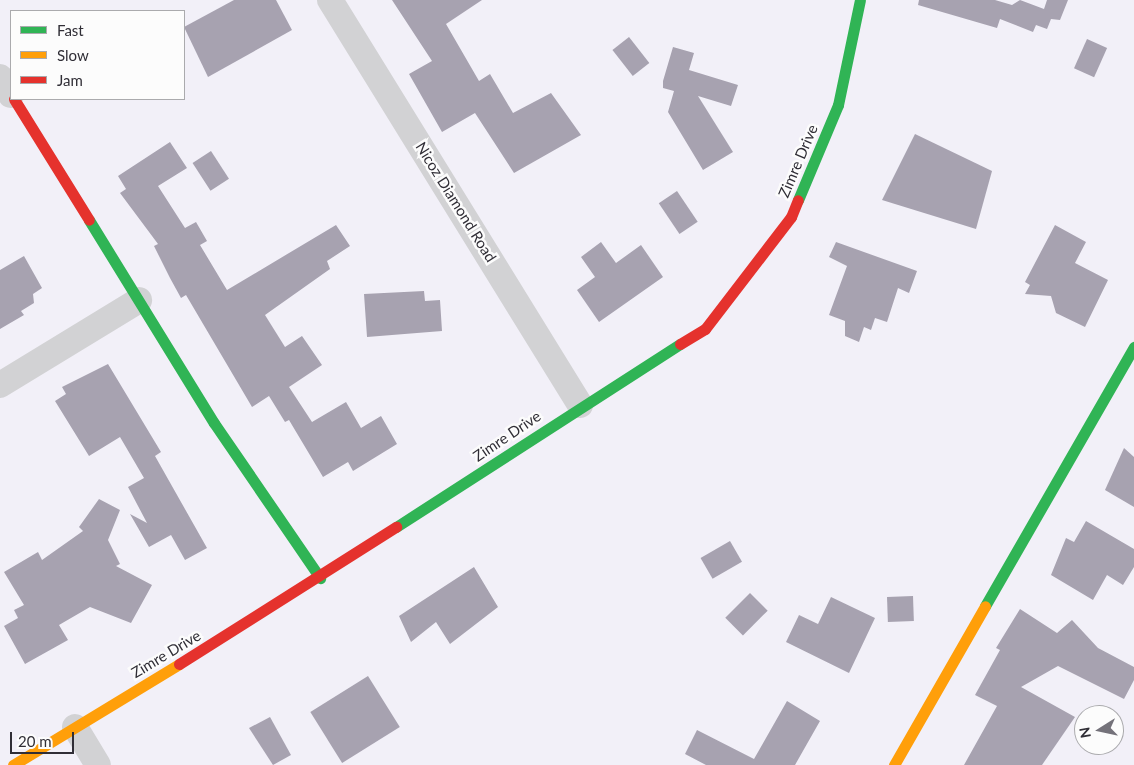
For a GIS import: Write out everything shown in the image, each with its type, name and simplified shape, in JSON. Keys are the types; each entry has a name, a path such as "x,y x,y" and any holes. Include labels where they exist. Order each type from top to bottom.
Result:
{"street":[{"name":"Nicoz Diamond Road","path":"330,0 580,405"},
{"name":"Zimre Drive","path":"13,765 320,578 580,405 705,329 791,216 838,105 860,0"},
{"path":"0,76 10,93"},
{"path":"15,100 214,423 320,578"},
{"path":"0,386 139,300"},
{"path":"894,765 1134,346"},
{"path":"74,727 98,765"}],"building":[{"path":"234,0 276,0 292,30 208,77 185,26"},
{"path":"392,0 482,0 446,24 479,81 490,74 513,113 551,93 581,135 514,173 475,113 442,132 409,74 432,61"},
{"path":"919,0 995,0 1012,5 1020,0 1044,9 1047,0 1068,0 1060,20 1051,19 1047,29 1036,25 1033,32 1000,19 997,28 918,5"},
{"path":"629,37 649,63 633,76 612,50"},
{"path":"1087,39 1107,48 1094,77 1074,68"},
{"path":"673,47 694,53 689,70 738,85 731,106 698,96 733,152 703,170 668,112 674,91 663,88 663,81"},
{"path":"915,134 992,171 976,229 882,200"},
{"path":"170,142 187,168 158,186 185,228 196,222 207,241 200,245 227,290 336,225 350,246 327,261 330,269 265,315 285,347 302,336 322,365 289,387 312,422 346,402 361,428 381,416 397,444 353,471 348,462 323,477 289,420 285,422 269,396 252,407 186,295 181,298 154,246 158,244 120,193 126,189 118,176"},
{"path":"211,151 229,179 211,191 193,163"},
{"path":"677,191 698,222 679,234 659,203"},
{"path":"1055,225 1086,242 1075,263 1108,280 1085,327 1056,313 1051,296 1025,294 1030,285 1025,282"},
{"path":"601,242 616,263 641,245 663,277 599,322 577,290 595,277 581,257"},
{"path":"836,242 917,271 909,293 898,288 887,322 875,318 871,330 864,327 859,342 845,336 845,321 829,315 847,266 829,257"},
{"path":"24,256 42,288 33,294 34,303 21,311 24,315 0,329 0,270"},
{"path":"424,291 425,301 440,300 442,331 367,337 364,294"},
{"path":"108,364 161,452 155,456 207,548 185,560 171,535 149,547 130,514 147,523 128,487 144,478 120,437 89,456 55,401 66,394 62,387"},
{"path":"1124,448 1134,457 1134,507 1105,490"},
{"path":"99,499 120,510 108,540 120,564 116,566 152,585 131,623 90,607 59,625 68,640 25,664 4,626 18,618 14,610 24,605 4,572 38,552 42,560 83,531 79,527"},
{"path":"1086,521 1134,549 1134,567 1123,585 1107,575 1093,600 1051,575 1066,538 1074,542"},
{"path":"730,541 742,562 713,579 701,558"},
{"path":"474,567 498,607 450,644 436,622 411,642 399,616"},
{"path":"750,593 768,611 743,635 725,618"},
{"path":"913,596 914,621 888,622 887,597"},
{"path":"831,597 875,618 849,673 786,642 799,615 818,624"},
{"path":"1020,609 1057,633 1072,620 1098,648 1134,667 1134,680 1124,699 1058,666 1021,687 1074,716 1042,765 964,765 997,706 975,695 1000,650 996,648"},
{"path":"368,676 400,727 342,763 310,712"},
{"path":"787,701 820,721 795,765 706,765 685,754 697,730 754,759"},
{"path":"270,717 291,755 273,765 249,728"}],"traffic: fast":[{"path":"798,200 838,105 860,0"},
{"path":"89,220 214,423 320,578"},
{"path":"396,527 680,344"},
{"path":"985,606 1134,347"}],"traffic: slow":[{"path":"894,765 985,606"},
{"path":"13,765 179,664"}],"traffic: jam":[{"path":"15,100 89,220"},
{"path":"680,344 705,329 791,217 798,200"},
{"path":"179,664 396,527"}]}
